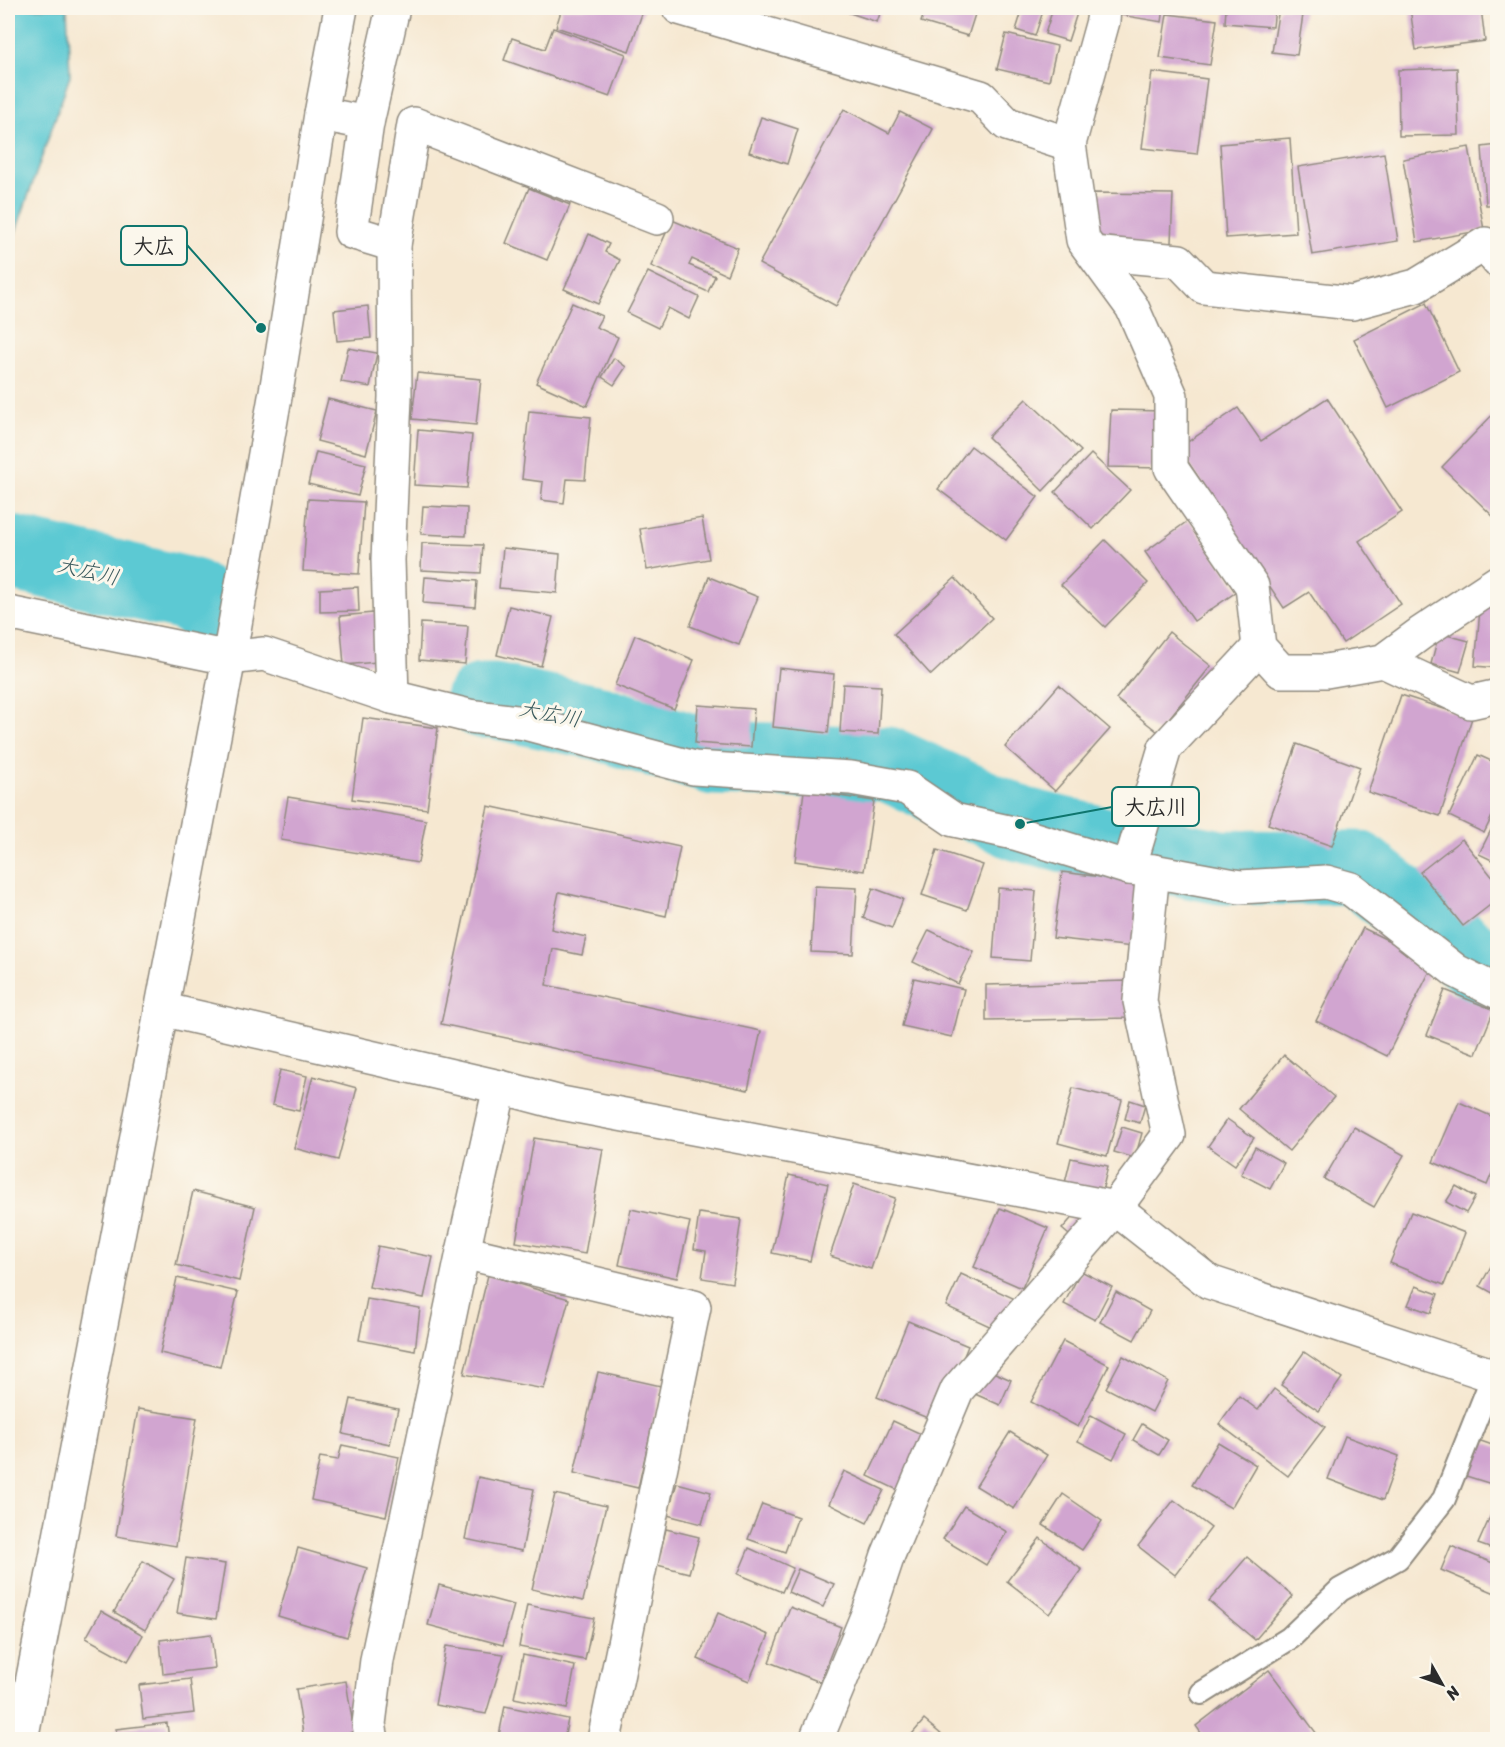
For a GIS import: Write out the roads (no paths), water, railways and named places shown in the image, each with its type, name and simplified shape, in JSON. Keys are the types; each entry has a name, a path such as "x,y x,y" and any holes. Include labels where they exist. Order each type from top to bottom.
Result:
{"street":[{"path":"21,1740 229,658 341,8"},
{"path":"393,8 368,123 351,232 394,245"},
{"path":"679,8 981,97 1007,124 1069,144"},
{"path":"1104,8 1103,21 1069,144 1083,240 1132,307 1171,396 1172,468 1252,586 1259,647 1281,671 1326,671 1383,661 1497,582"},
{"path":"321,114 368,123"},
{"path":"392,697 388,560 395,397 394,245 414,124 657,218"},
{"path":"1093,253 1179,261 1204,286 1352,303 1416,286 1485,244 1497,261"},
{"path":"8,613 229,658 264,654 392,697 469,716 525,723 694,768 851,778 907,788 954,820 1018,834 1141,870 1240,887 1326,882 1351,889 1456,971 1497,992"},
{"path":"816,1740 870,1609 888,1555 957,1390 1115,1208 1169,1135 1140,1001 1141,870 1165,748 1259,647"},
{"path":"1383,661 1471,702 1497,696"},
{"path":"161,1009 561,1103 1115,1208 1209,1282 1495,1376"},
{"path":"372,1740 369,1724 377,1660 500,1087"},
{"path":"463,1252 693,1306 603,1740"}],"lane":[{"path":"1202,1693 1290,1638 1340,1590 1398,1558 1444,1499 1495,1376"}],"water":[{"path":"8,8 67,8 70,76 8,254"}],"waterway":[{"name":"大広川","path":"8,552 190,595 202,604"},
{"name":"大広川","path":"482,701 494,701 600,723 714,758 888,764 1020,824 1111,846 1221,867 1357,868 1478,963 1498,971"}],"place":[{"name":"大広","path":"261,328"},
{"name":"大広川","path":"1020,824"}]}
